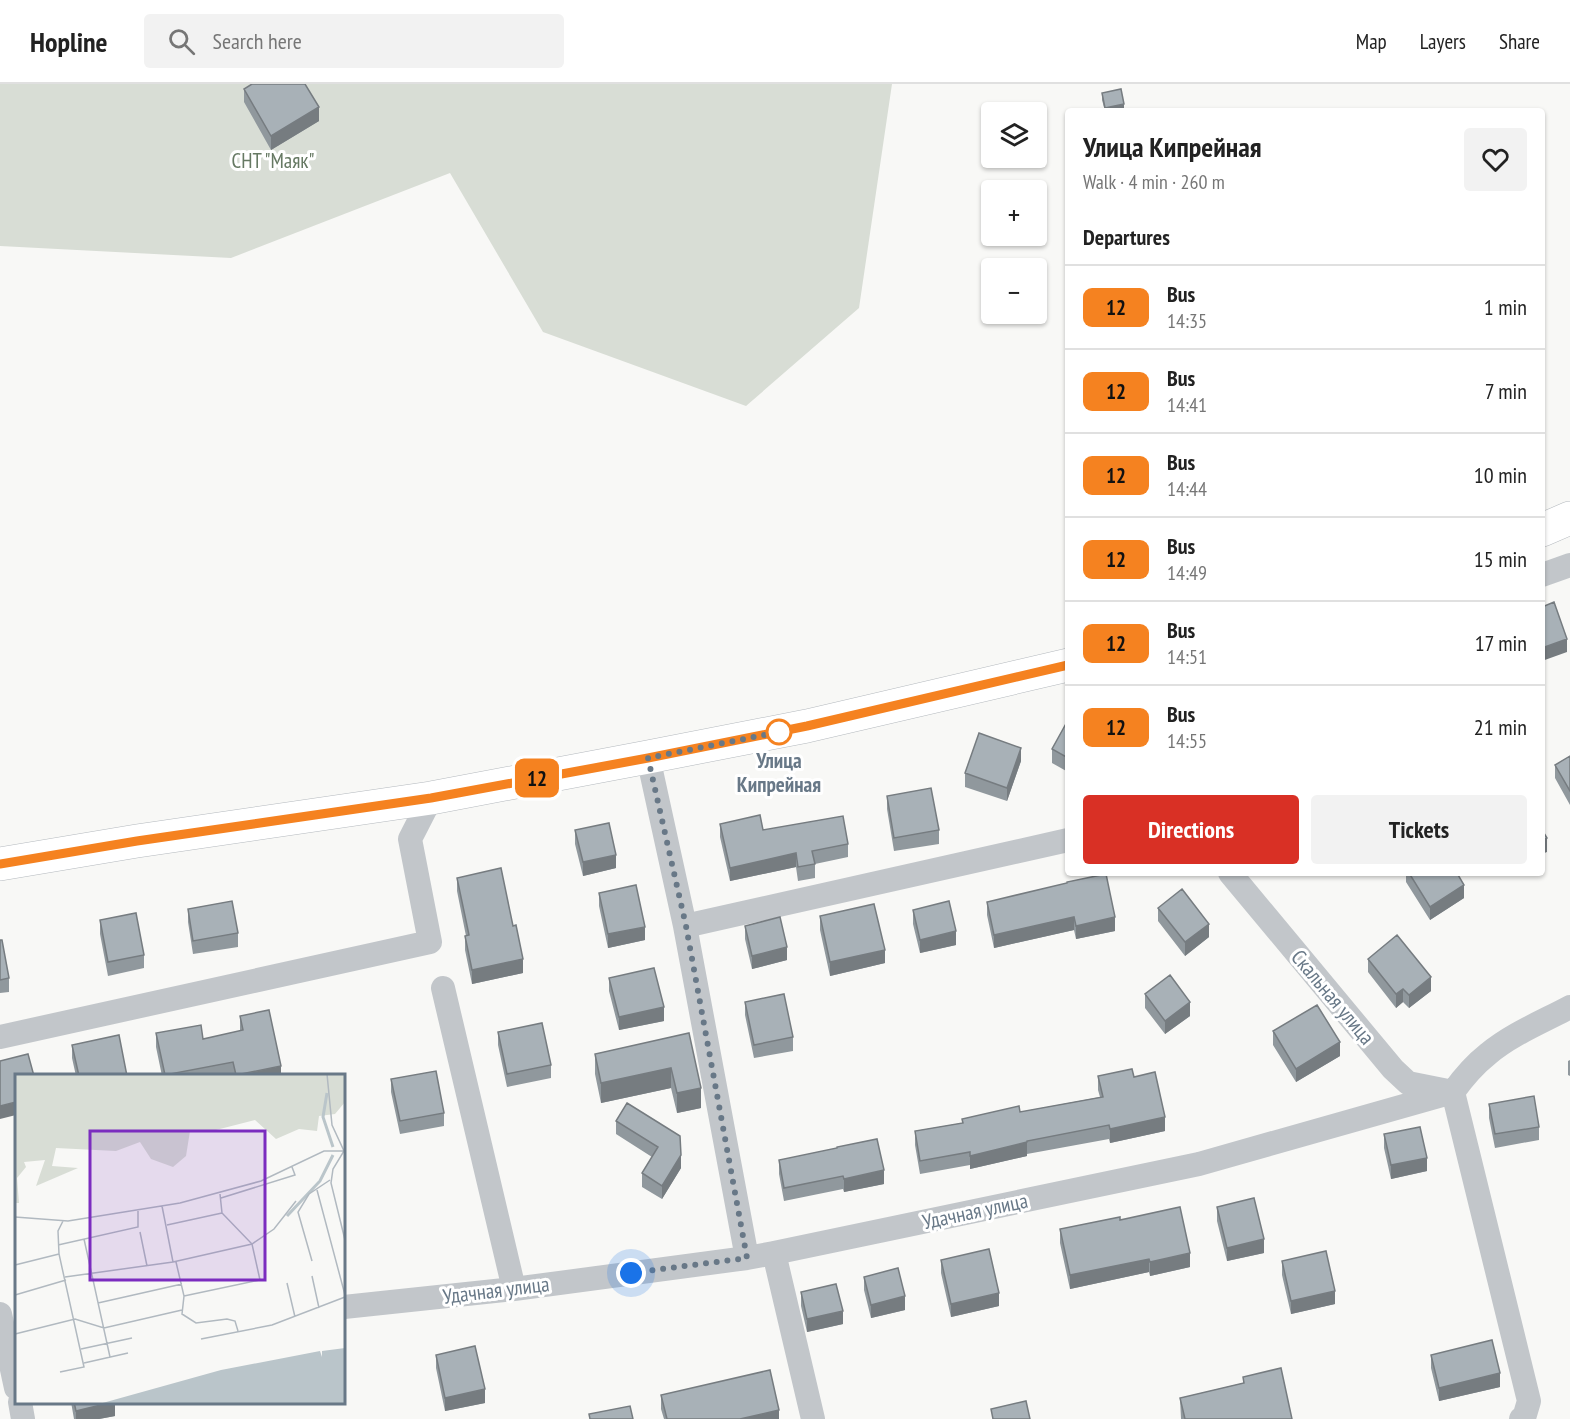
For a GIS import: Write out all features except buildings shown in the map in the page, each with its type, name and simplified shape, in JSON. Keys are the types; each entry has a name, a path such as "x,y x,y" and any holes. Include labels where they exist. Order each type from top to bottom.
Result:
{"main road":[{"path":"1545,529 1570,518"},
{"path":"0,864 137,841 431,798 648,758 807,726 1065,666"}],"street":[{"path":"1545,574 1570,565"},
{"path":"648,758 686,926 747,1258"},
{"path":"0,1037 430,942 410,839 431,798"},
{"path":"686,926 1065,841"},
{"name":"Скальная улица","path":"1232,876 1392,1069 1408,1083 1453,1092"},
{"path":"443,988 514,1288"},
{"path":"1523,1418 1529,1401 1453,1092 1486,1054 1507,1040 1570,1007"},
{"name":"Удачная улица","path":"345,1307 514,1288 774,1253 1199,1164 1453,1092"},
{"path":"774,1253 813,1419"},
{"path":"0,1314 15,1384"},
{"path":"20,1404 23,1419"}],"green space":[{"name":"СНТ \"Маяк\"","path":"0,84 892,84 859,308 746,406 543,332 450,173 231,258 0,246"}],"bus line":[{"name":"12","path":"0,864 137,841 431,798 648,758 807,726 1065,666"}],"place":[{"name":"Улица Кипрейная","path":"779,732"}],"route":[{"path":"631,1273 747,1258 686,926 648,758 779,732"}]}
